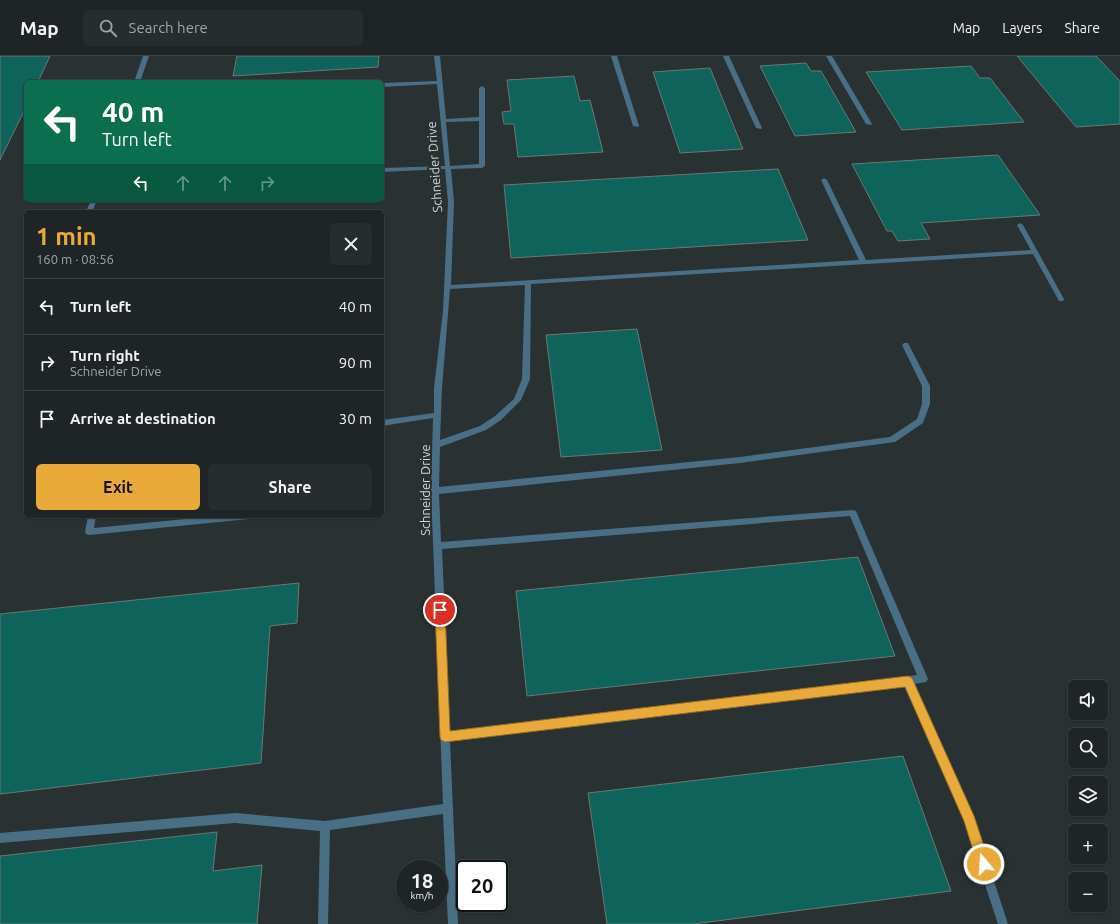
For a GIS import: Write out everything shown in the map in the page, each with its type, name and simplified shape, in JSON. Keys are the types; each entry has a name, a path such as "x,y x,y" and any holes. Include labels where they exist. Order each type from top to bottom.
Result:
{"lane":[{"path":"138,80 146,56"},
{"path":"437,56 443,56"},
{"name":"Schneider Drive","path":"437,56 451,202 447,287 438,388 435,491 453,924"},
{"path":"614,56 636,126"},
{"path":"726,56 759,128"},
{"path":"829,56 869,124"},
{"path":"384,85 439,82"},
{"path":"384,170 482,166 482,88"},
{"path":"443,120 482,119"},
{"path":"824,180 863,261"},
{"path":"1020,225 1061,299"},
{"path":"447,287 1034,252"},
{"path":"436,445 483,428 498,418 517,400 526,379 528,282"},
{"path":"435,491 740,460 892,440 920,421 926,404 926,386 906,345"},
{"path":"384,423 438,415"},
{"path":"438,546 853,513 923,679 445,737"},
{"path":"92,518 89,532 230,518"},
{"path":"908,681 969,820 1003,924"},
{"path":"0,838 235,818 325,826 448,808"},
{"path":"323,924 325,826"}],"building":[{"path":"0,56 50,56 39,80 24,80 24,111 0,160"},
{"path":"237,56 379,56 378,67 233,76"},
{"path":"1017,56 1096,56 1120,81 1120,124 1076,127"},
{"path":"806,63 811,71 821,71 856,132 795,136 760,66"},
{"path":"971,66 980,78 990,78 1024,122 902,130 866,72"},
{"path":"710,68 743,149 680,153 653,72"},
{"path":"574,76 580,101 590,100 603,152 518,157 514,124 504,124 502,112 511,111 507,80"},
{"path":"998,155 1040,215 921,223 930,239 898,241 892,231 887,231 852,164"},
{"path":"778,169 808,240 511,258 504,185"},
{"path":"637,329 662,450 561,457 546,335"},
{"path":"858,557 895,656 527,696 516,591"},
{"path":"299,583 297,623 270,626 261,763 0,794 0,614"},
{"path":"903,756 951,891 693,924 607,924 588,793"},
{"path":"217,832 213,871 262,865 257,924 0,924 0,856"}],"route":[{"path":"440,610 445,737 908,681 969,820 984,864"}]}
